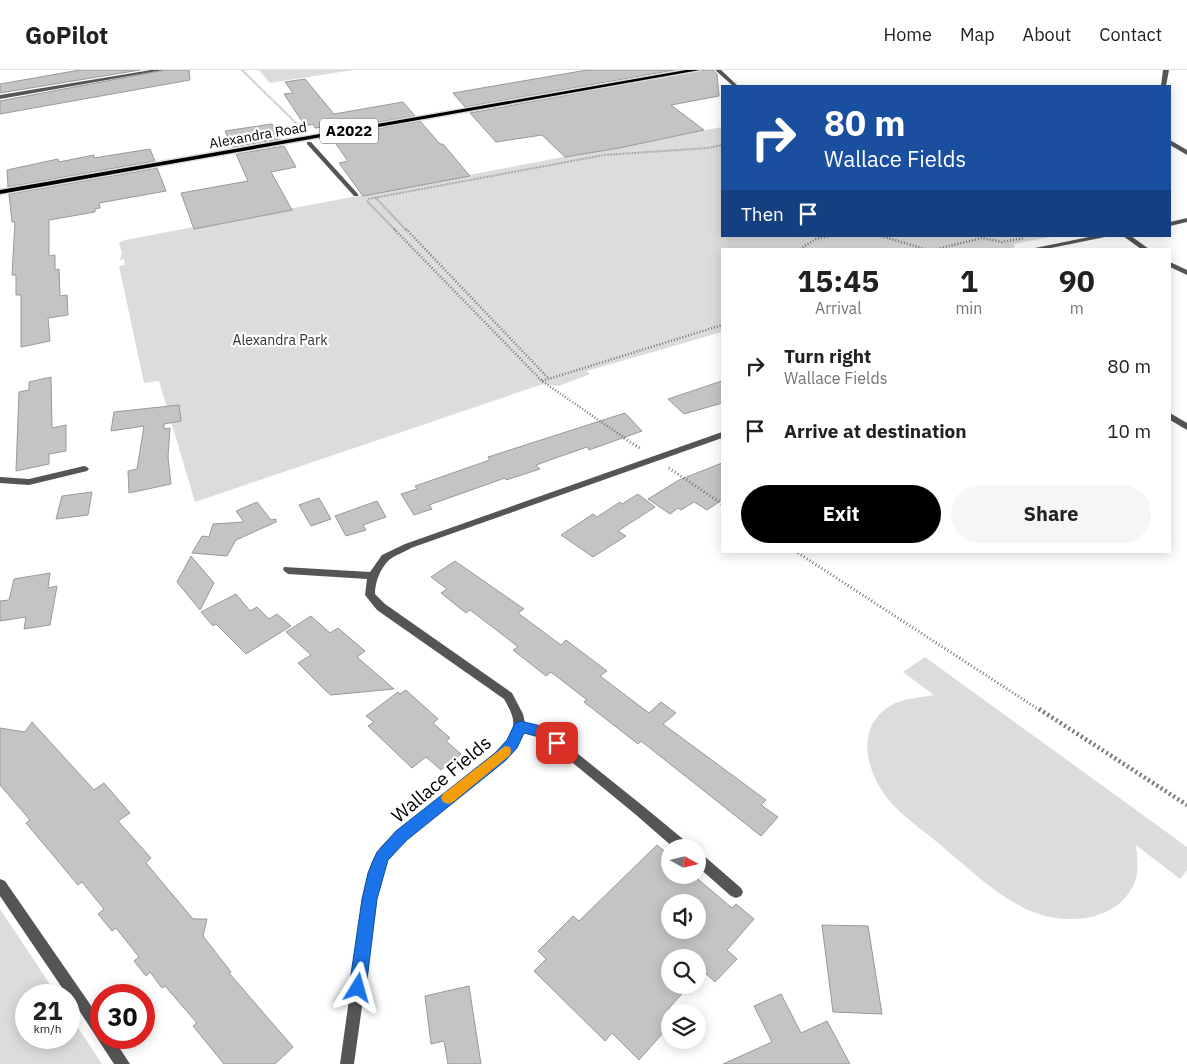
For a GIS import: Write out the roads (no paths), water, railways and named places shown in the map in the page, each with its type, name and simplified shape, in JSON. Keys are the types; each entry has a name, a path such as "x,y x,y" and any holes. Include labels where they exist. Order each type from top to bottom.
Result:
{"main road":[{"name":"Alexandra Road","path":"0,192 312,140 697,70"}],"street":[{"path":"0,97 160,70"},
{"path":"718,70 735,85"},
{"path":"1164,85 1166,70"},
{"path":"312,140 356,195"},
{"path":"1171,143 1187,153"},
{"path":"1171,151 1180,149"},
{"path":"1171,224 1187,220"},
{"path":"1039,248 1101,237"},
{"path":"1128,237 1144,248"},
{"path":"1171,265 1187,273"},
{"path":"1171,417 1187,426"},
{"path":"673,839 543,732 520,727 516,709 508,696 381,607 370,595 370,585 373,576 386,557 408,546 721,435"},
{"path":"0,480 29,482 84,469"},
{"path":"288,570 373,576"},
{"name":"Wallace Fields","path":"347,1064 370,899 375,873 382,856 402,835 500,757 512,744 520,727"},
{"path":"706,866 736,892"},
{"path":"0,885 90,1016"},
{"path":"113,1049 123,1064"}],"park label":[{"name":"Alexandra Park","path":"280,340"}]}
